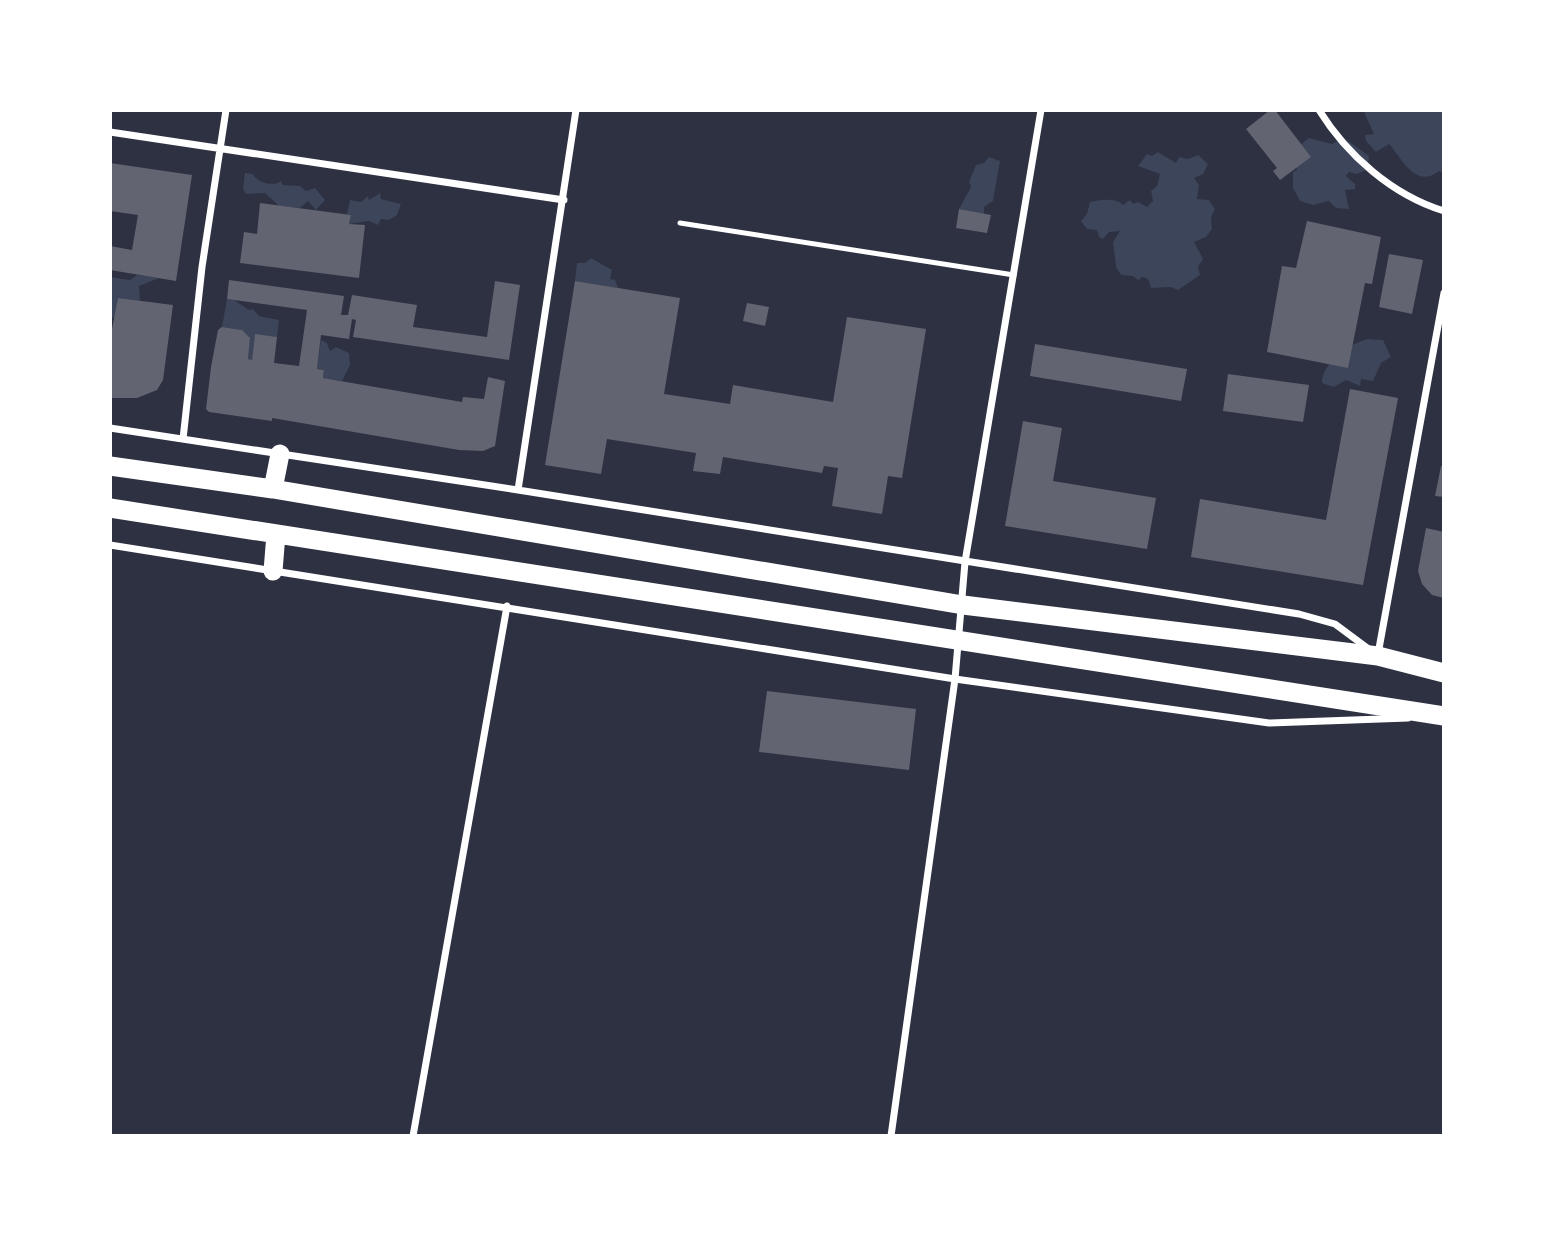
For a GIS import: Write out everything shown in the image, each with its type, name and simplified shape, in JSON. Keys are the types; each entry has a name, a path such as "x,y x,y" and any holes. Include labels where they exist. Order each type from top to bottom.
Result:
{"highway":[{"path":"273,489 280,454"},
{"path":"110,466 273,489 963,605 1378,656 1444,673"},
{"path":"110,508 1444,717"},
{"path":"273,571 276,534"}],"street":[{"path":"183,439 202,267 226,110"},
{"path":"519,490 565,200 576,110"},
{"path":"891,1136 955,679 965,562 1041,110"},
{"path":"1320,110 1334,133 1394,188 1444,211"},
{"path":"110,132 565,200"},
{"path":"110,428 1299,614 1335,624 1378,656 1444,293"},
{"path":"110,545 955,679 1269,723 1444,717"},
{"path":"413,1136 507,606"}],"lane":[{"path":"680,223 1014,275"}],"shaded area":[{"path":"1363,110 1444,110 1444,173 1439,171 1423,177 1410,170 1389,144 1376,152 1366,141 1365,135 1374,134"},
{"path":"1309,138 1332,144 1344,138 1369,156 1367,170 1356,174 1349,172 1346,176 1355,184 1355,189 1345,190 1349,209 1336,208 1329,201 1313,205 1300,201 1293,188 1293,172 1297,170 1297,152"},
{"path":"1158,152 1176,163 1179,157 1188,159 1198,155 1208,164 1203,174 1194,178 1199,185 1197,199 1209,200 1215,209 1211,217 1212,229 1206,237 1194,242 1203,259 1198,267 1200,275 1178,290 1171,287 1151,288 1148,279 1143,277 1138,280 1133,276 1121,275 1116,267 1113,242 1120,231 1109,232 1103,239 1099,237 1097,230 1087,229 1081,221 1087,214 1090,202 1112,200 1123,205 1130,200 1133,204 1138,202 1147,207 1153,201 1151,191 1157,186 1160,174 1138,166 1147,154 1152,156"},
{"path":"989,157 1000,161 993,201 984,207 984,214 959,209 971,187 969,182 976,165 984,163"},
{"path":"245,173 253,174 266,183 281,181 283,185 300,186 306,191 315,188 325,200 316,210 308,201 300,208 279,206 265,193 246,194 243,189"},
{"path":"380,193 381,199 401,204 397,215 389,220 381,219 378,225 369,221 349,224 351,215 347,214 350,200 361,202 368,196 369,200"},
{"path":"591,258 612,270 610,279 615,280 618,288 575,281 577,263 585,263"},
{"path":"137,275 159,278 139,286 140,301 118,298 116,317 110,318 110,277 130,280"},
{"path":"227,299 234,300 249,310 253,309 259,316 279,320 277,337 255,335 252,360 248,359 250,338 241,330 222,327"},
{"path":"1368,339 1383,340 1391,357 1381,363 1373,381 1361,379 1360,386 1346,380 1334,387 1322,383 1323,375 1332,361 1354,345"},
{"path":"321,340 327,343 330,351 336,347 349,353 350,365 342,381 323,378 324,370 317,369"}],"building":[{"path":"1270,110 1275,110 1311,157 1280,180 1273,171 1277,168 1246,129"},
{"path":"110,163 192,175 176,281 110,270 110,246 132,250 138,215 110,211"},
{"path":"260,203 351,215 349,224 365,225 359,278 240,263 244,232 257,234"},
{"path":"959,209 991,215 987,233 956,228"},
{"path":"1307,221 1381,237 1372,284 1365,283 1348,368 1267,352 1282,266 1296,268"},
{"path":"1389,254 1423,260 1412,314 1379,307"},
{"path":"229,280 344,296 341,315 348,315 352,295 417,305 413,327 487,337 495,281 520,285 509,360 353,337 356,320 352,319 349,339 321,335 317,369 324,370 323,378 462,402 463,397 484,399 488,377 505,381 495,446 483,451 459,450 272,418 272,421 209,412 206,409 211,367 218,330 222,327 242,330 250,338 248,359 252,360 255,334 277,337 274,363 299,366 307,310 227,299"},
{"path":"575,281 680,298 664,394 730,404 733,385 833,402 847,317 926,329 902,478 888,476 882,514 832,506 838,468 824,466 822,473 723,457 720,474 693,471 696,453 607,439 601,474 545,465"},
{"path":"118,298 173,305 163,380 157,390 137,398 110,398 110,339"},
{"path":"747,303 769,307 765,326 743,321"},
{"path":"1035,344 1187,369 1181,401 1030,376"},
{"path":"1228,374 1309,385 1303,422 1223,411"},
{"path":"1350,389 1398,398 1363,585 1191,557 1200,499 1326,520"},
{"path":"1023,421 1062,428 1053,481 1156,498 1147,549 1005,526"},
{"path":"1441,466 1444,466 1444,497 1435,496"},
{"path":"1426,528 1444,532 1444,598 1432,595 1422,584 1418,571"},
{"path":"767,691 916,709 909,770 759,752"}]}
